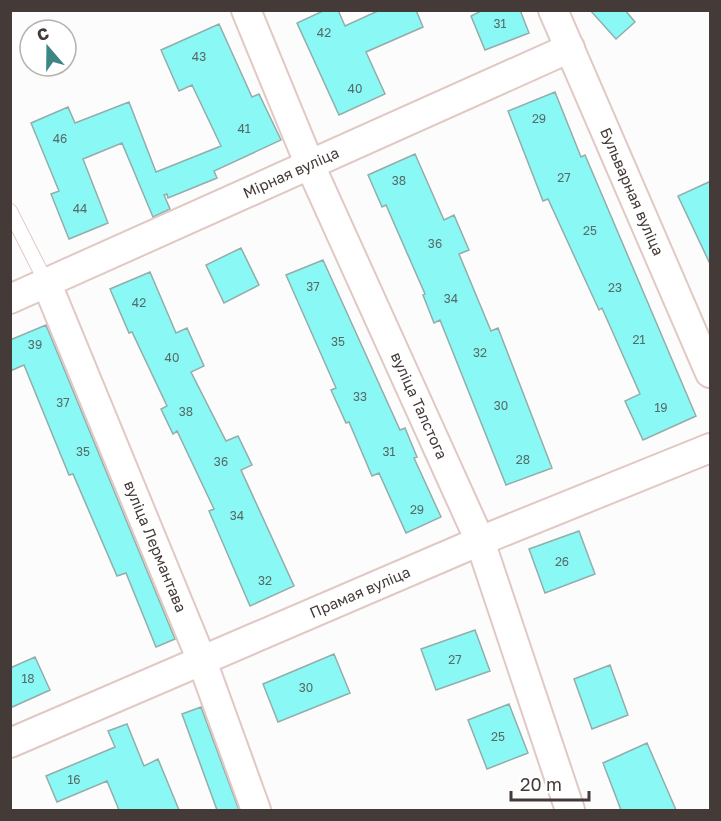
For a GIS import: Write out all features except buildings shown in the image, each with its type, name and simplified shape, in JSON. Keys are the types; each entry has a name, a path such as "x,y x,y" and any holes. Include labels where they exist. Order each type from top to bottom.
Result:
{"street":[{"name":"вуліца Талстога","path":"246,10 309,163 480,541 570,810"},
{"name":"Бульварная вуліца","path":"553,10 711,374"},
{"name":"Мірная вуліца","path":"10,299 309,163 570,48"},
{"name":"вуліца Лермантава","path":"47,284 202,661 256,810"},
{"name":"Прамая вуліца","path":"10,743 480,541 711,448"}],"lane":[{"path":"10,211 47,284"}]}
